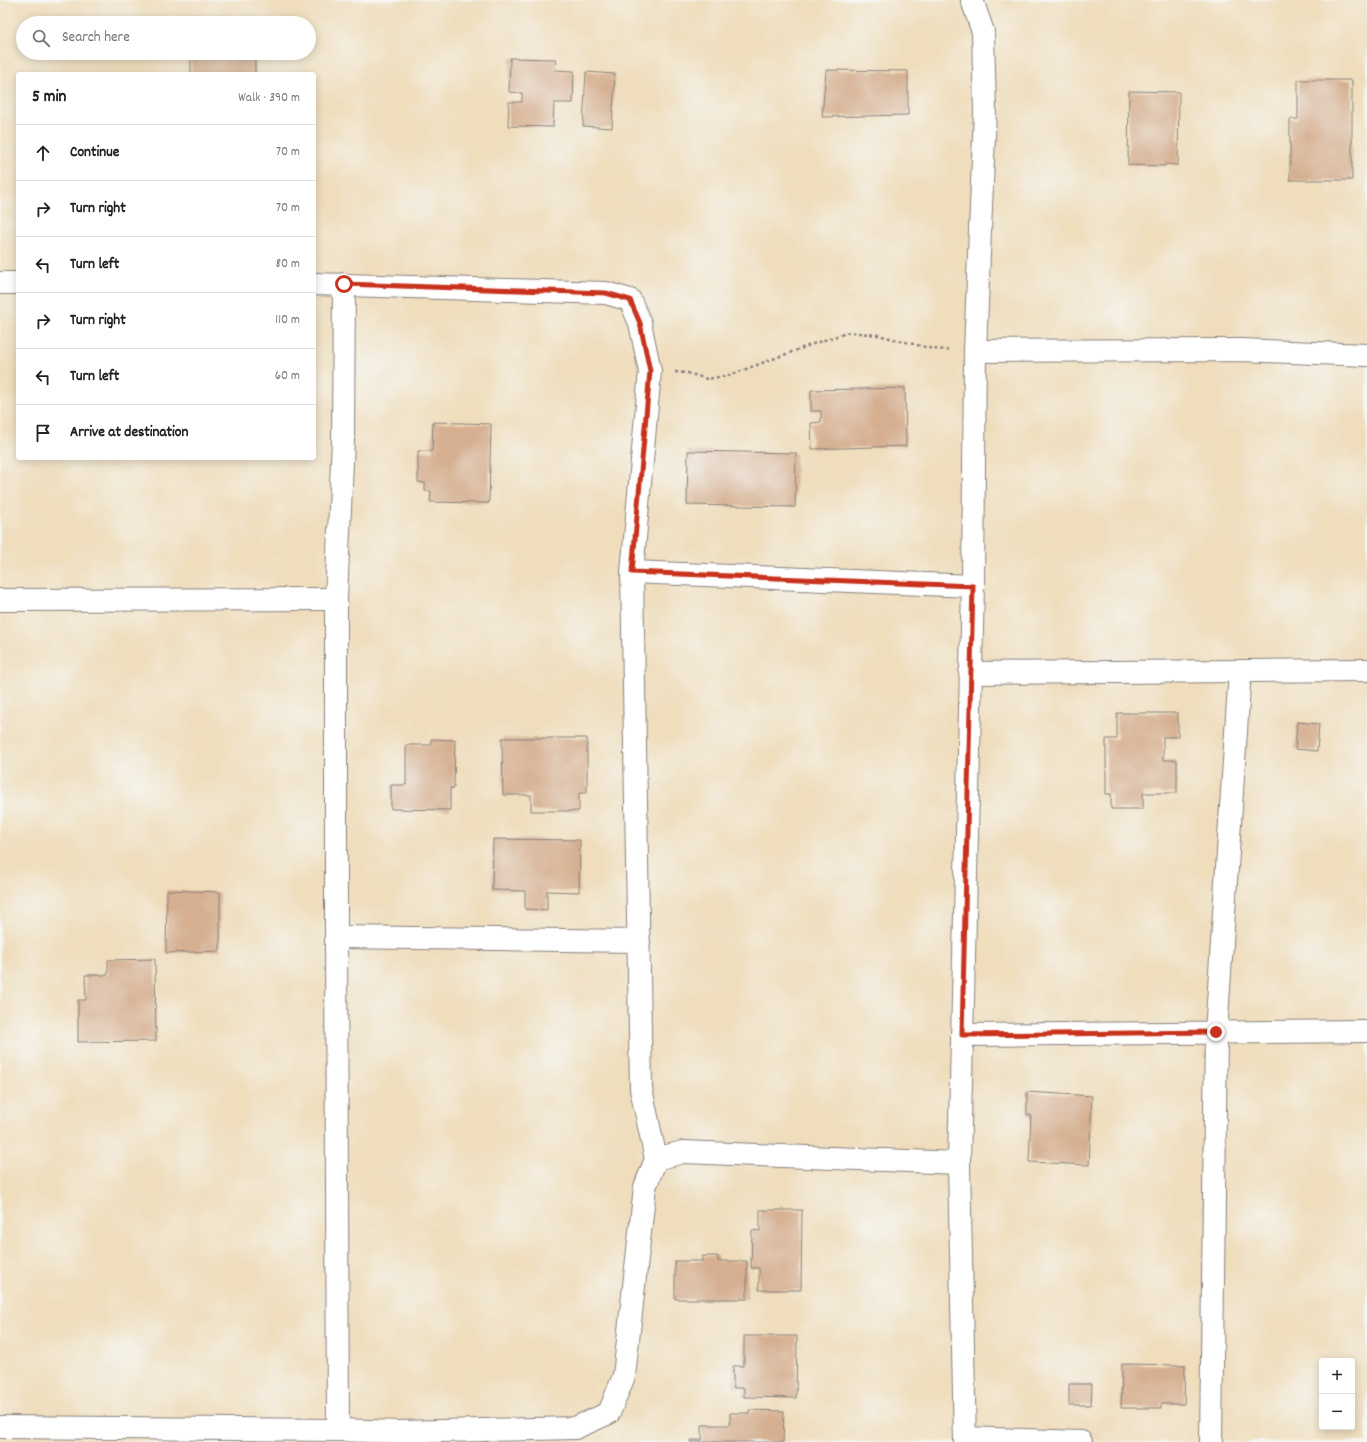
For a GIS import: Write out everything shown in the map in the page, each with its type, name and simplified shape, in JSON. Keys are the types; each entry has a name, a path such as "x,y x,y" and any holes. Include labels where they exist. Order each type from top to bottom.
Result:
{"street":[{"path":"972,0 983,32 985,111 975,351 973,586 960,1163 965,1440 1081,1442"},
{"path":"0,283 16,283"},
{"path":"0,1427 338,1430 399,1432 575,1428 609,1413 624,1376 645,1187 656,1159 641,1089 638,941 632,572 650,371 640,323 630,300 606,293 316,284"},
{"path":"338,1430 336,599 343,440 344,284"},
{"path":"975,351 1241,350 1367,355"},
{"path":"632,572 973,586"},
{"path":"0,600 336,599"},
{"path":"970,673 1367,670"},
{"path":"1211,1442 1216,1032 1240,671"},
{"path":"336,936 638,941"},
{"path":"962,1035 1367,1031"},
{"path":"656,1159 683,1152 960,1163"}],"path":[{"path":"650,371 688,373 706,379 730,375 821,341 850,332 878,335 933,349 975,351"}],"building":[{"path":"510,58 556,59 555,70 574,71 573,103 554,103 553,127 508,126 509,102 522,102 522,93 509,92"},
{"path":"191,60 255,60 255,72 191,72"},
{"path":"826,70 908,71 908,115 822,117"},
{"path":"586,72 615,74 612,128 583,126"},
{"path":"1298,80 1352,80 1352,180 1290,180 1290,119 1298,119"},
{"path":"1129,91 1179,92 1178,165 1128,165"},
{"path":"905,388 906,446 812,449 811,423 821,422 821,411 811,411 811,390"},
{"path":"433,422 491,424 489,503 430,502 431,491 425,491 425,483 418,482 418,451 432,451"},
{"path":"688,451 796,453 795,507 687,505"},
{"path":"1117,713 1178,713 1178,737 1163,737 1163,760 1177,760 1177,793 1143,793 1143,809 1111,809 1111,794 1106,794 1106,739 1117,739"},
{"path":"1297,722 1319,724 1317,751 1295,749"},
{"path":"502,738 587,738 587,793 579,793 579,811 531,811 531,795 503,795"},
{"path":"431,739 455,740 454,788 450,788 450,810 391,809 391,785 406,785 406,745 431,745"},
{"path":"493,839 580,840 579,892 547,891 547,910 525,909 525,891 492,890"},
{"path":"167,890 220,892 220,951 166,953"},
{"path":"155,959 156,1041 78,1042 78,1000 86,1000 85,975 108,975 108,960"},
{"path":"1027,1092 1092,1096 1089,1165 1029,1162 1031,1115 1027,1115"},
{"path":"760,1210 802,1210 801,1290 759,1290 759,1268 751,1268 752,1230 760,1231"},
{"path":"702,1256 718,1256 718,1261 747,1261 747,1299 675,1299 675,1261 702,1261"},
{"path":"744,1336 797,1336 796,1398 744,1397 744,1388 733,1388 733,1366 744,1366"},
{"path":"1122,1364 1185,1365 1184,1404 1161,1404 1161,1408 1121,1408"},
{"path":"1069,1384 1092,1384 1091,1405 1069,1405"},
{"path":"749,1410 784,1411 783,1442 690,1442 690,1440 702,1440 702,1425 730,1425 730,1413 749,1413"}],"route":[{"path":"344,284 606,293 630,300 640,323 650,371 632,572 973,586 962,1035 1216,1032"}]}
